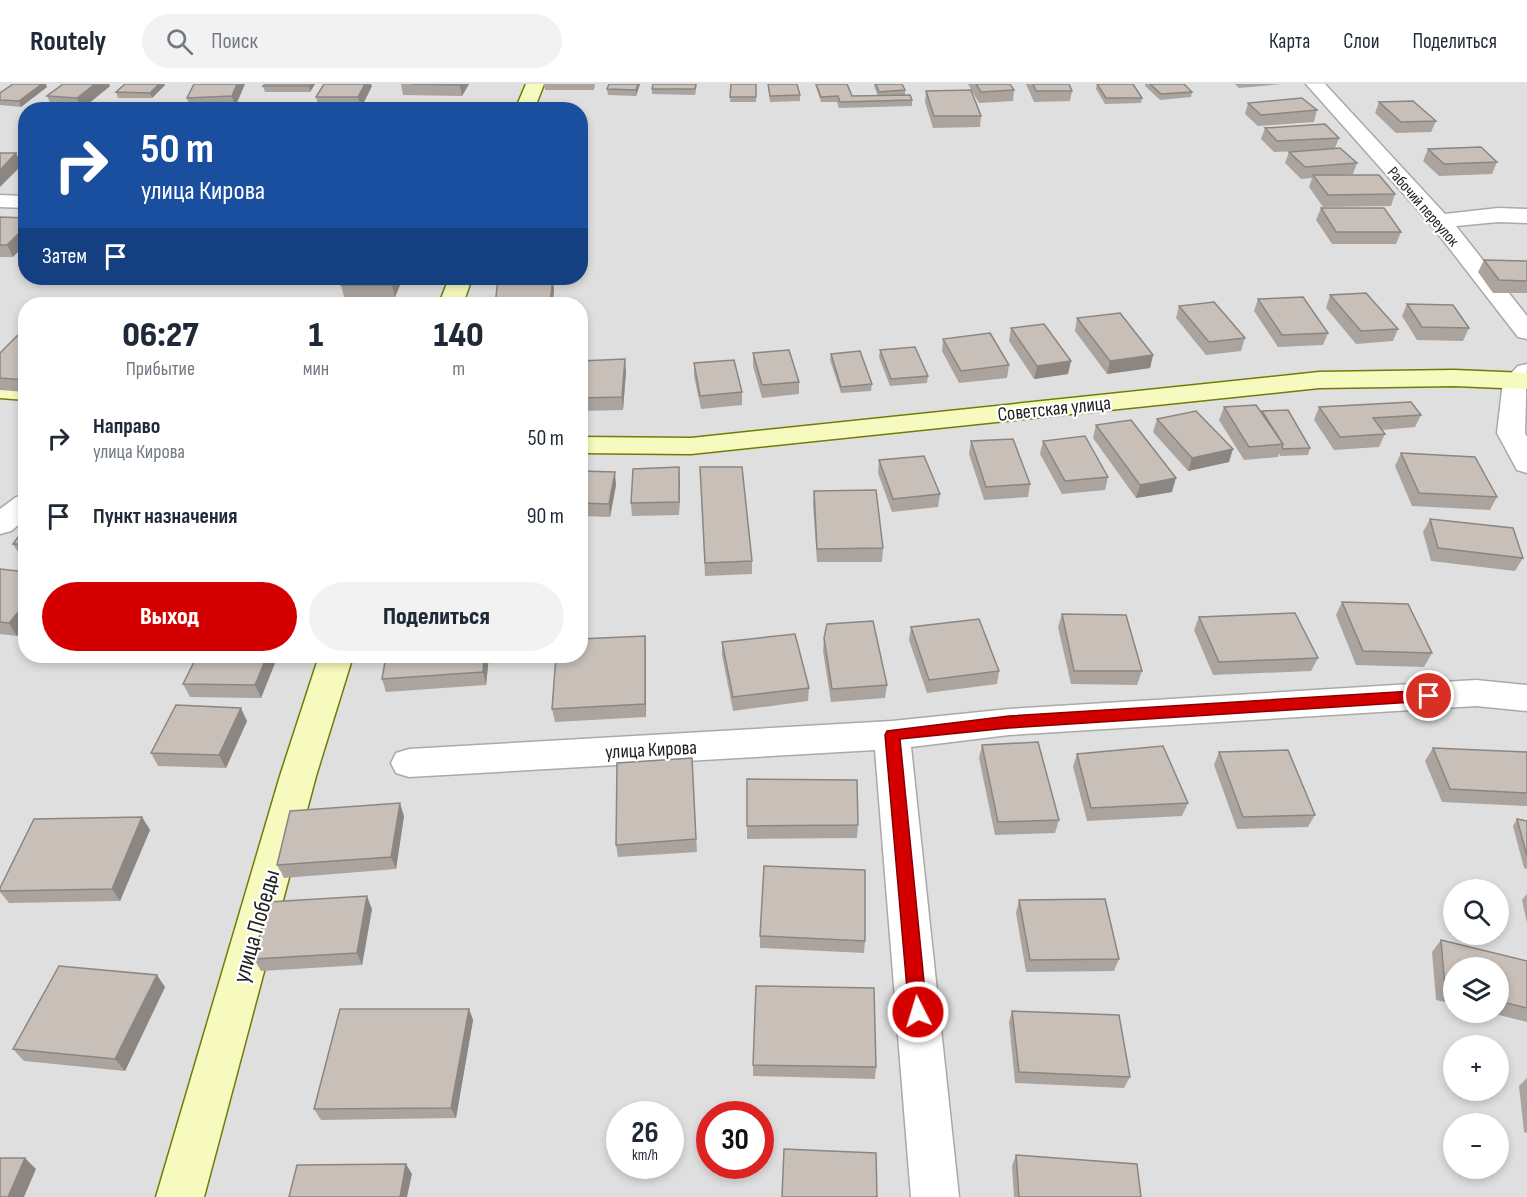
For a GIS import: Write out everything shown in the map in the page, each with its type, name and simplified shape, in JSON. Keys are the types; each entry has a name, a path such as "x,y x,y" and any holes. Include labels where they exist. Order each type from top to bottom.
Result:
{"street":[{"path":"527,102 535,84"},
{"name":"Рабочий переулок","path":"1315,84 1440,221 1527,332"},
{"path":"0,201 18,202"},
{"path":"1440,221 1498,215 1527,216"},
{"path":"1523,378 1511,433 1527,464"},
{"name":"Советская улица","path":"588,445 691,446 1319,380 1523,378"},
{"path":"0,390 18,391"},
{"path":"0,524 18,510"},
{"name":"улица Победы","path":"180,1197 298,776 334,663"},
{"name":"улица Кирова","path":"409,763 892,735 1009,722 1476,693 1527,698"},
{"path":"892,735 935,1197"}],"shaded area":[{"path":"0,84 1527,84 1527,1197 0,1197"}],"building":[{"path":"13,84 42,84 19,101 0,100 0,93"},
{"path":"63,84 95,84 77,98 47,96"},
{"path":"125,84 159,84 150,93 116,92"},
{"path":"194,84 237,84 232,96 187,98"},
{"path":"265,84 310,84 309,86 263,86"},
{"path":"324,84 365,84 358,97 316,97"},
{"path":"411,84 461,84 460,85"},
{"path":"609,84 638,84 636,90 607,89"},
{"path":"653,84 696,84 695,89 652,89"},
{"path":"731,84 756,84 756,97 730,97"},
{"path":"768,84 797,84 800,95 770,96"},
{"path":"816,84 847,84 852,96 910,95 912,100 840,102 838,96 821,97"},
{"path":"876,84 902,84 905,90 879,92"},
{"path":"976,84 1010,84 1014,90 981,92"},
{"path":"1033,84 1069,84 1072,91 1036,91"},
{"path":"1097,84 1133,84 1142,98 1106,98"},
{"path":"1150,84 1184,84 1192,92 1161,94"},
{"path":"971,90 981,116 934,116 926,91"},
{"path":"1302,98 1317,110 1261,115 1248,103"},
{"path":"1413,101 1436,121 1401,122 1379,102"},
{"path":"1325,124 1339,138 1277,141 1265,128"},
{"path":"1481,147 1497,162 1444,164 1428,149"},
{"path":"1340,148 1357,163 1305,167 1289,152"},
{"path":"0,153 16,153 0,170"},
{"path":"1313,175 1379,175 1395,194 1328,195"},
{"path":"1321,208 1384,208 1401,232 1336,232"},
{"path":"0,217 18,218 18,234 7,245 0,245"},
{"path":"1484,260 1527,261 1527,281 1499,280"},
{"path":"497,285 552,285 551,297 496,297"},
{"path":"1366,293 1398,329 1361,331 1330,295"},
{"path":"1303,297 1328,333 1282,335 1258,299"},
{"path":"1214,302 1245,338 1209,342 1179,306"},
{"path":"1407,304 1453,305 1469,328 1422,327"},
{"path":"1120,313 1153,355 1110,361 1077,318"},
{"path":"1044,324 1071,361 1037,366 1011,328"},
{"path":"990,333 1009,365 961,371 943,339"},
{"path":"18,335 18,379 0,378 0,353"},
{"path":"915,347 928,376 891,379 880,350"},
{"path":"789,350 799,382 762,385 753,353"},
{"path":"860,351 872,384 841,387 831,354"},
{"path":"625,359 622,397 588,398 588,361"},
{"path":"734,360 742,392 700,396 694,363"},
{"path":"1411,402 1421,415 1373,418 1385,434 1340,437 1319,407"},
{"path":"1256,405 1283,444 1249,447 1224,407"},
{"path":"1288,410 1310,448 1283,449 1283,444 1262,411"},
{"path":"1196,411 1233,449 1192,458 1157,419"},
{"path":"1131,420 1176,478 1140,485 1096,425"},
{"path":"1085,436 1108,477 1065,481 1043,441"},
{"path":"1013,439 1030,484 986,487 971,441"},
{"path":"1401,453 1475,457 1497,497 1419,493"},
{"path":"924,456 940,494 893,499 879,460"},
{"path":"679,467 679,502 631,503 633,469"},
{"path":"700,467 742,467 752,561 705,563"},
{"path":"588,471 615,472 609,504 588,503"},
{"path":"876,490 883,548 817,549 814,491"},
{"path":"1430,519 1513,528 1523,558 1438,548"},
{"path":"0,569 18,571 18,612 9,623 0,622"},
{"path":"1342,602 1408,604 1432,653 1363,651"},
{"path":"1295,613 1318,658 1219,662 1199,617"},
{"path":"1062,614 1126,615 1142,671 1074,671"},
{"path":"979,619 999,671 929,680 911,627"},
{"path":"873,621 887,685 832,689 824,638 827,624"},
{"path":"795,634 809,688 733,697 722,642"},
{"path":"645,636 645,704 552,709 555,663 588,663 588,639"},
{"path":"194,663 264,663 255,685 183,684"},
{"path":"385,663 484,663 483,672 382,679"},
{"path":"176,705 241,708 219,755 151,753"},
{"path":"1038,742 1059,820 998,822 982,745"},
{"path":"1163,746 1188,803 1091,808 1077,754"},
{"path":"1433,748 1527,752 1527,793 1450,789"},
{"path":"1288,750 1315,815 1243,817 1219,752"},
{"path":"692,758 696,839 616,845 617,763"},
{"path":"747,779 857,780 858,825 747,826"},
{"path":"400,803 391,857 277,865 290,811"},
{"path":"142,817 112,889 0,891 34,819"},
{"path":"1517,819 1527,821 1527,856"},
{"path":"764,866 865,870 865,941 760,936"},
{"path":"367,896 357,953 254,959 268,902"},
{"path":"1105,899 1119,959 1030,960 1019,900"},
{"path":"1441,940 1443,945 1461,945 1527,961 1527,1008 1509,1004 1509,957 1443,957 1443,964"},
{"path":"59,966 157,975 115,1059 13,1049"},
{"path":"756,986 874,988 876,1067 753,1065"},
{"path":"340,1009 469,1009 451,1108 314,1109"},
{"path":"1012,1011 1119,1015 1130,1077 1019,1072"},
{"path":"784,1149 876,1153 877,1197 782,1197"},
{"path":"1016,1155 1137,1164 1141,1197 1019,1197"},
{"path":"0,1158 25,1158 8,1197 0,1197"},
{"path":"406,1164 400,1197 289,1197 297,1165"}],"route":[{"path":"918,1012 892,735 1009,722 1429,696"}]}
